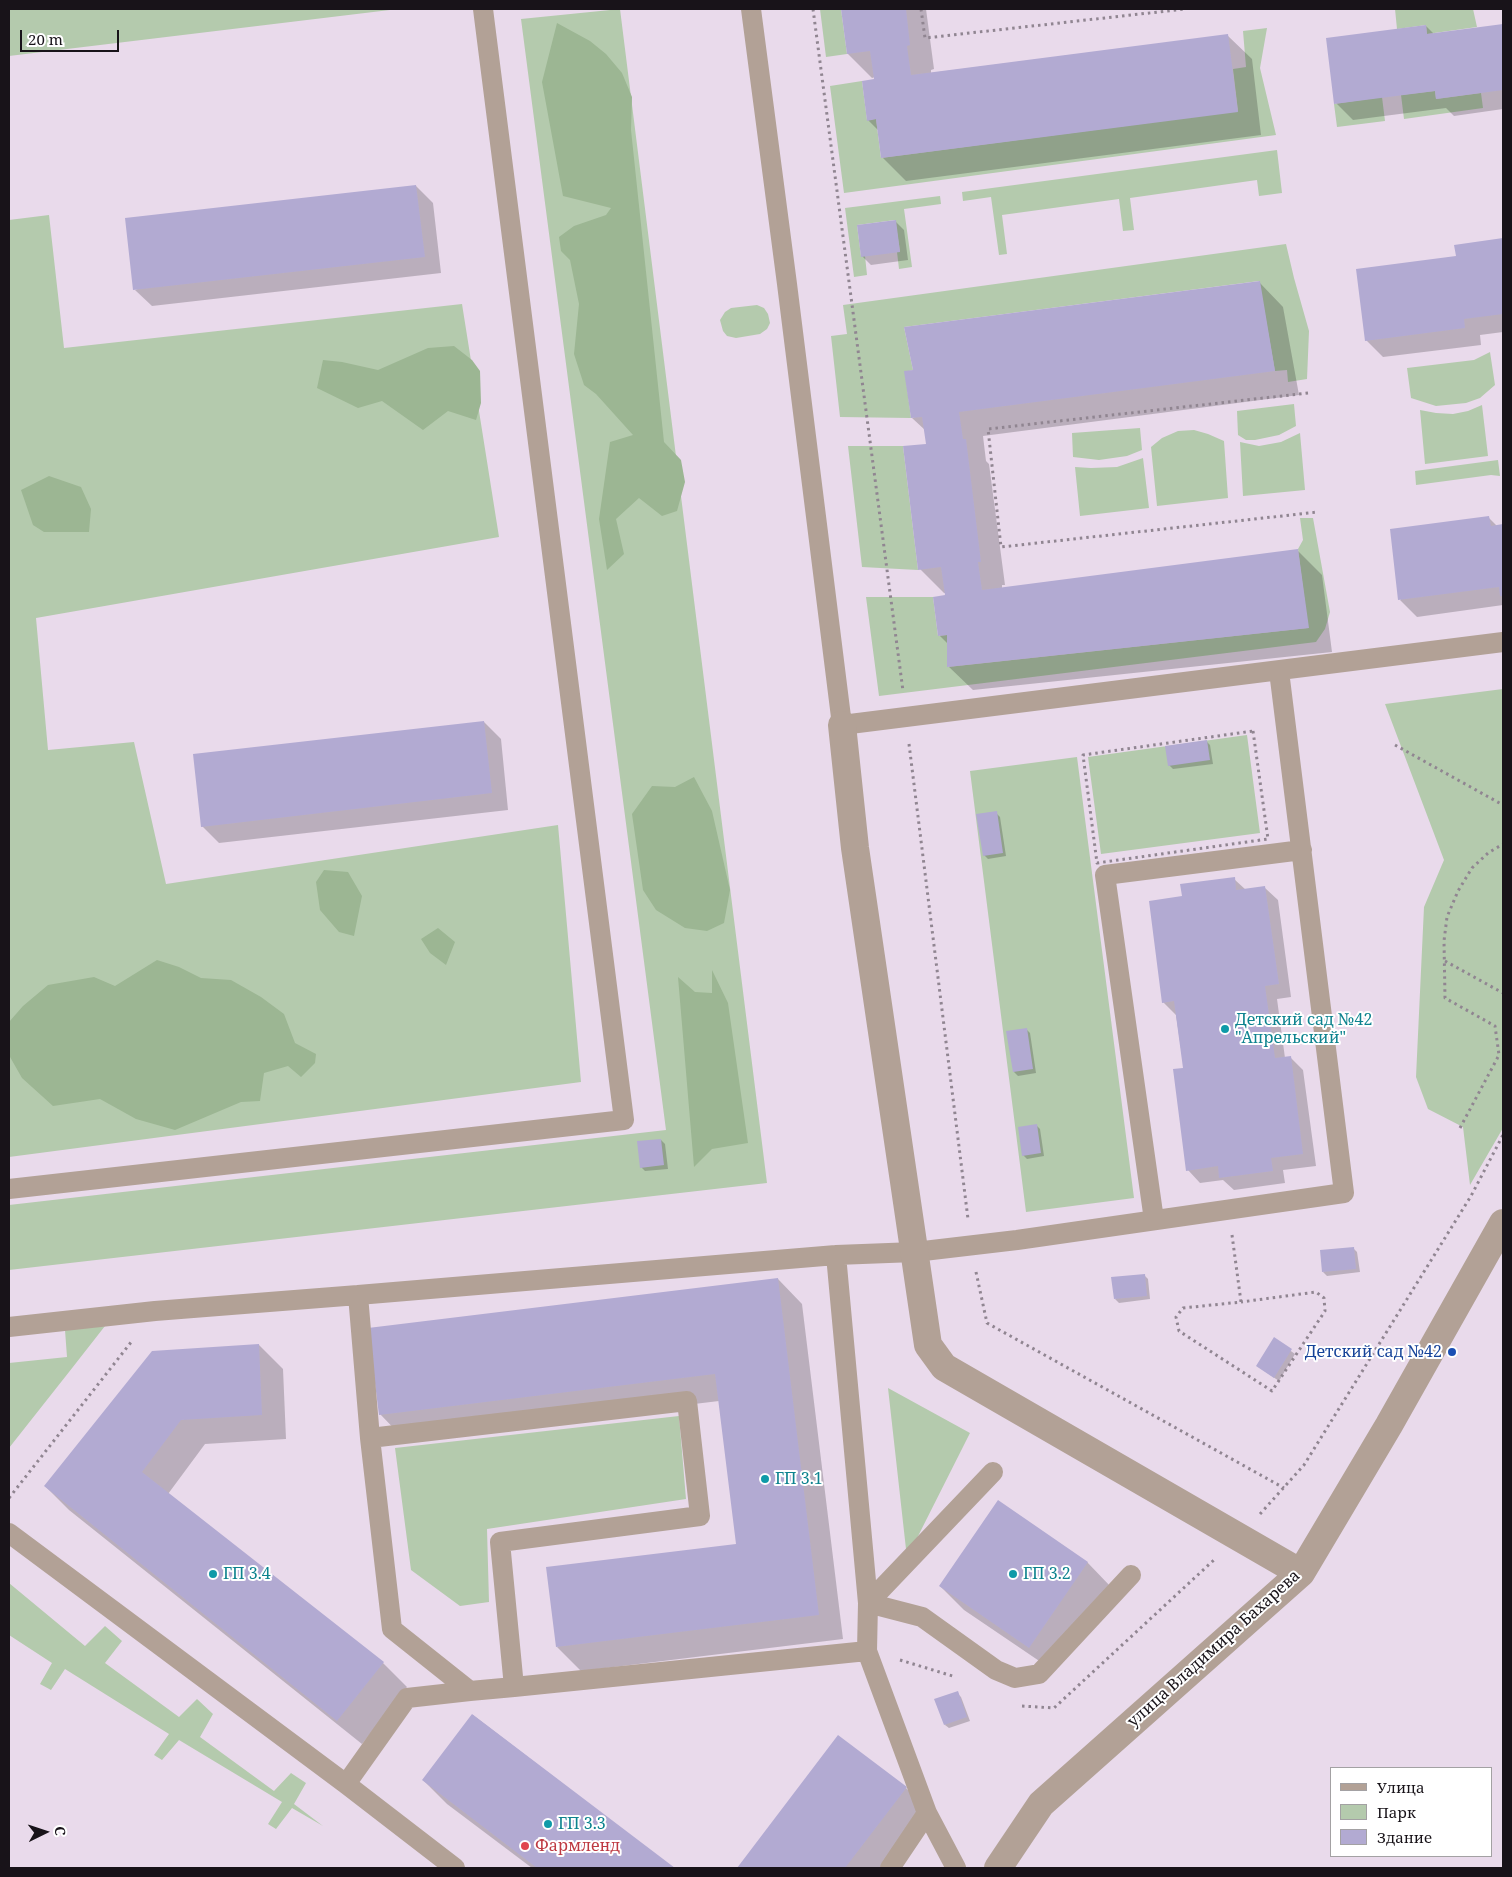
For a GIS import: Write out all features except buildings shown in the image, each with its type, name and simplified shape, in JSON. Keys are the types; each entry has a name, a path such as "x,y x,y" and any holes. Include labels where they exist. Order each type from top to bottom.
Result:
{"street":[{"path":"842,725 855,848 928,1344 944,1367 1301,1572"},
{"name":"улица Владимира Бахарева","path":"998,1868 1041,1804 1301,1572 1389,1425 1502,1229"}],"lane":[{"path":"9,1189 624,1120 484,9"},
{"path":"751,9 842,725 1503,642"},
{"path":"9,1327 155,1311 836,1255 915,1252 1017,1240 1344,1193 1279,671"},
{"path":"1154,1220 1105,874 1302,850"},
{"path":"836,1255 868,1603 867,1651 927,1813 956,1868"},
{"path":"358,1295 370,1438 392,1629 470,1691"},
{"path":"370,1438 688,1401 700,1516 500,1542 514,1687"},
{"path":"868,1603 993,1472"},
{"path":"9,1533 346,1784 455,1868"},
{"path":"868,1603 922,1617 996,1670 1015,1678 1039,1674 1131,1575"},
{"path":"346,1784 407,1698 867,1651"},
{"path":"890,1868 927,1813"}],"path":[{"path":"813,9 906,716 971,1245 986,1323 1284,1488"},
{"path":"922,9 925,38 1185,9"},
{"path":"1308,394 988,429 1001,548 1318,512"},
{"path":"1097,863 1268,839 1253,731 1083,755 1098,872"},
{"path":"1395,744 1503,805"},
{"path":"1460,1128 1499,1055 1495,1026 1445,998 1444,941 1447,917 1458,891 1472,868 1488,853 1503,844"},
{"path":"1445,961 1503,993"},
{"path":"1020,1706 1054,1708 1239,1536 1304,1465 1471,1196 1503,1134"},
{"path":"1228,1210 1241,1302"},
{"path":"1316,1292 1324,1298 1325,1311 1272,1390 1179,1331 1176,1317 1183,1308 1241,1302 1316,1292"},
{"path":"9,1498 155,1311"},
{"path":"867,1651 960,1678"}],"green space":[{"path":"9,9 398,9 9,56"},
{"path":"620,9 767,1183 9,1270 9,1205 666,1130 521,19"},
{"path":"820,9 841,9 847,54 826,57"},
{"path":"1395,9 1473,9 1477,27 1427,34 1426,25 1397,29"},
{"path":"557,23 590,41 606,54 622,73 632,97 631,130 664,442 681,460 685,482 677,511 662,516 639,498 616,519 624,554 607,570 599,519 610,442 633,435 596,394 584,385 574,354 579,304 570,260 561,251 559,237 574,226 606,215 611,208 563,196 542,82"},
{"path":"1267,28 1260,68 1276,135 844,193 830,86 862,81 867,120 876,119 881,158 1238,111 1233,69 1246,67 1243,31"},
{"path":"1435,91 1436,99 1481,93 1483,108 1404,119 1401,95"},
{"path":"1382,97 1385,121 1337,127 1334,104"},
{"path":"1277,150 1282,193 1259,196 1257,180 1130,198 1134,230 1123,231 1119,199 1002,215 1007,254 999,255 991,197 963,201 962,192"},
{"path":"940,196 941,204 904,209 912,267 899,269 897,252 900,251 895,220 857,225 861,256 865,256 867,275 854,277 845,208"},
{"path":"49,215 64,348 462,304 499,537 36,618 48,750 134,742 166,884 558,825 581,1082 9,1157 9,220"},
{"path":"1286,244 1309,331 1307,379 1288,382 1287,370 1275,371 1259,281 904,327 913,370 905,372 911,418 840,417 831,336 847,334 843,305"},
{"path":"757,305 764,308 768,314 770,323 767,329 760,334 736,338 727,336 723,331 720,320 725,312 731,308"},
{"path":"454,346 472,360 480,371 481,403 476,420 448,411 423,430 382,401 358,408 317,388 323,360 378,370 428,348"},
{"path":"1490,352 1495,385 1480,398 1466,403 1436,406 1411,398 1407,368 1474,360"},
{"path":"1294,404 1296,426 1279,435 1255,440 1246,440 1238,435 1237,411"},
{"path":"1482,405 1488,456 1425,464 1420,410 1453,414 1468,411"},
{"path":"1140,428 1142,450 1127,456 1099,460 1073,457 1072,433"},
{"path":"1194,430 1224,441 1228,498 1157,506 1151,447 1162,438 1178,431"},
{"path":"1300,433 1305,490 1243,496 1240,442 1259,446 1281,442"},
{"path":"848,446 903,446 918,570 862,567"},
{"path":"1143,458 1149,508 1080,516 1075,467 1117,467"},
{"path":"1498,460 1500,476 1491,475 1416,485 1415,471"},
{"path":"49,476 81,487 91,509 89,532 44,532 33,525 21,490"},
{"path":"1300,518 1313,518 1330,612 1325,629 1316,642 879,696 866,597 933,597 938,636 947,635 948,667 1308,628 1298,549 1303,540"},
{"path":"1503,689 1503,1128 1470,1185 1463,1127 1428,1109 1416,1077 1424,907 1444,860 1385,704"},
{"path":"1247,735 1260,833 1101,854 1088,757"},
{"path":"1077,757 1134,1198 1026,1212 970,771"},
{"path":"694,777 712,811 730,890 724,923 707,931 685,928 656,910 643,890 632,814 652,786 675,787"},
{"path":"324,870 348,872 362,896 354,936 339,932 320,910 316,882"},
{"path":"438,928 455,942 446,965 430,953 421,939"},
{"path":"157,960 179,967 201,978 231,980 261,997 284,1014 295,1043 316,1054 315,1063 301,1077 288,1066 264,1073 260,1101 241,1102 175,1130 136,1119 100,1099 53,1106 22,1078 10,1057 9,1022 23,1006 48,985 94,977 115,986"},
{"path":"712,970 728,1003 748,1143 712,1149 694,1167 678,977 695,992 712,993"},
{"path":"105,1326 9,1448 9,1363 67,1357 65,1330"},
{"path":"888,1388 970,1433 907,1558"},
{"path":"679,1416 686,1499 487,1529 489,1602 460,1606 411,1570 395,1448"},
{"path":"9,1583 85,1646 105,1626 122,1641 105,1663 179,1717 197,1699 213,1714 200,1737 274,1791 291,1773 306,1783 294,1804 323,1826 292,1808 276,1829 268,1824 282,1802 179,1740 162,1760 154,1755 169,1734 65,1669 51,1690 40,1684 52,1663 9,1635"}],"place":[{"name":"Детский сад №42 \"Апрельский\"","path":"1225,1029"},
{"name":"Детский сад №42","path":"1452,1352"},
{"name":"ГП 3.1","path":"765,1479"},
{"name":"ГП 3.4","path":"213,1574"},
{"name":"ГП 3.2","path":"1013,1574"},
{"name":"ГП 3.3","path":"548,1824"},
{"name":"Фармленд","path":"525,1846"}]}
